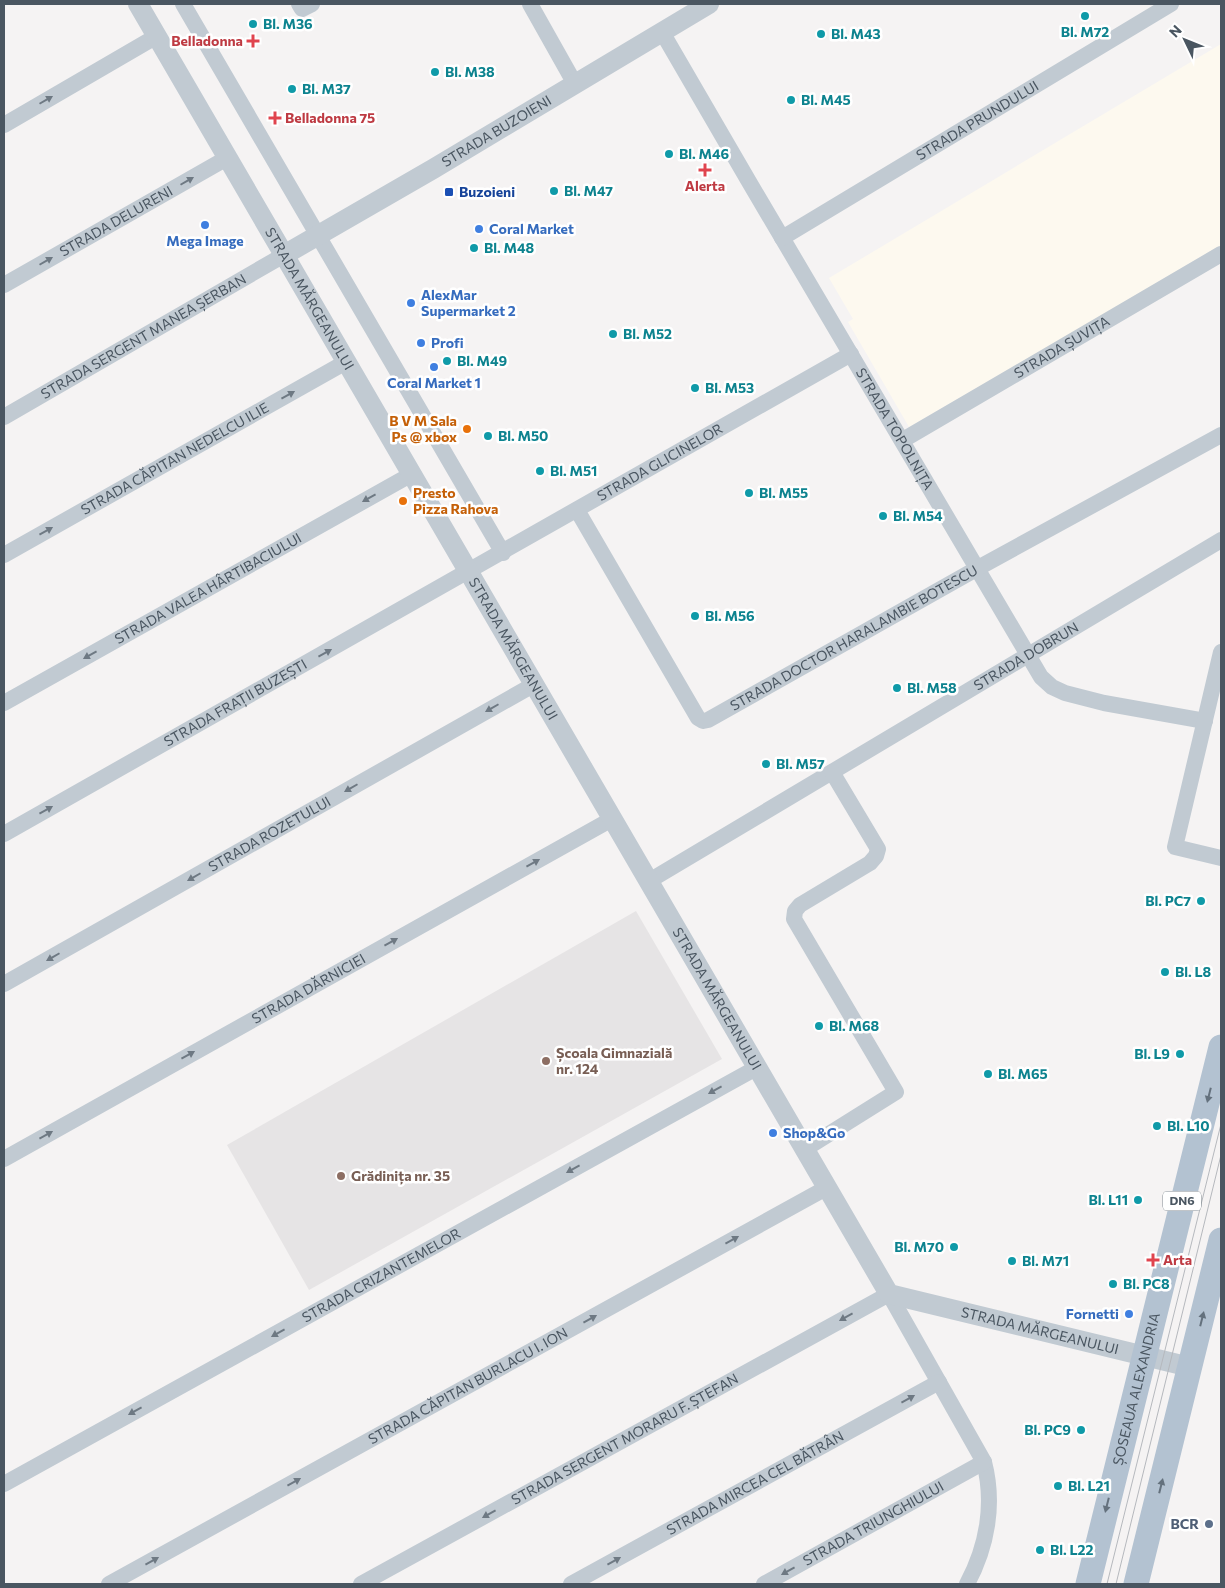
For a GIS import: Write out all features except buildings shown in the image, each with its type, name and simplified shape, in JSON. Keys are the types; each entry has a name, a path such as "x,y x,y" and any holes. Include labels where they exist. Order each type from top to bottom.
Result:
{"main road":[{"name":"ȘOSEAUA ALEXANDRIA","path":"1088,1584 1221,1047"},
{"path":"1136,1584 1221,1240"}],"street":[{"name":"STRADA MĂRGEANULUI","path":"138,4 828,1187 984,1462 989,1489 988,1521 984,1545 966,1584"},
{"path":"184,4 502,552"},
{"path":"299,4 302,9 312,4"},
{"path":"530,4 574,84"},
{"name":"STRADA BUZOIENI","path":"284,255 709,4"},
{"name":"STRADA PRUNDULUI","path":"782,238 1172,4"},
{"name":"STRADA TOPOLNIȚA","path":"662,32 1041,676 1052,687 1065,693 1104,703 1205,721"},
{"path":"4,125 157,36"},
{"name":"STRADA DELURENI","path":"4,285 228,158"},
{"name":"STRADA ȘUVIȚA","path":"903,440 1221,254"},
{"name":"STRADA SERGENT MANEA ȘERBAN","path":"4,417 284,255"},
{"name":"STRADA GLICINELOR","path":"469,572 851,354"},
{"name":"STRADA CĂPITAN NEDELCU ILIE","path":"4,555 346,362"},
{"name":"STRADA DOCTOR HARALAMBIE BOTESCU","path":"577,510 698,718 703,721 708,720 978,568 1221,435"},
{"name":"STRADA VALEA HÂRTIBACIULUI","path":"4,703 412,474"},
{"name":"STRADA DOBRUN","path":"649,881 1221,540"},
{"name":"STRADA FRAȚII BUZEȘTI","path":"4,834 469,572"},
{"path":"1221,652 1175,847 1221,858"},
{"name":"STRADA ROZETULUI","path":"4,984 535,684"},
{"path":"805,1149 896,1092 794,919 795,911 800,904 870,863 876,856 878,849 832,772"},
{"name":"STRADA DĂRNICIEI","path":"4,1159 612,818"},
{"name":"STRADA CRIZANTEMELOR","path":"4,1484 758,1067"},
{"name":"STRADA CĂPITAN BURLACU I. ION","path":"109,1584 828,1187"},
{"name":"STRADA MĂRGEANULUI","path":"889,1294 1190,1367"},
{"name":"STRADA SERGENT MORARU F. ȘTEFAN","path":"361,1584 889,1294"},
{"name":"STRADA MIRCEA CEL BĂTRÂN","path":"571,1584 939,1382"},
{"name":"STRADA TRIUNGHIULUI","path":"764,1584 984,1462"}],"shaded area":[{"path":"1221,44 1221,245 909,427 848,322 853,319 829,278"},
{"name":"Școala Gimnazială nr. 124","path":"636,911 722,1059 309,1290 227,1145"}],"tram line":[{"path":"1107,1584 1221,1124"},
{"path":"1116,1584 1221,1155"}],"place":[{"name":"Bl. M72","path":"1085,16"},
{"name":"Bl. M36","path":"253,24"},
{"name":"Bl. M43","path":"821,34"},
{"name":"Belladonna","path":"253,41"},
{"name":"Bl. M38","path":"435,72"},
{"name":"Bl. M37","path":"292,89"},
{"name":"Bl. M45","path":"791,100"},
{"name":"Belladonna 75","path":"275,118"},
{"name":"Bl. M46","path":"669,154"},
{"name":"Alerta","path":"705,170"},
{"name":"Bl. M47","path":"554,191"},
{"name":"Buzoieni","path":"449,192"},
{"name":"Mega Image","path":"205,225"},
{"name":"Coral Market","path":"479,229"},
{"name":"Bl. M48","path":"474,248"},
{"name":"AlexMar Supermarket 2","path":"411,303"},
{"name":"Bl. M52","path":"613,334"},
{"name":"Profi","path":"421,343"},
{"name":"Bl. M49","path":"447,361"},
{"name":"Coral Market 1","path":"434,367"},
{"name":"Bl. M53","path":"695,388"},
{"name":"B V M Sala Ps @ xbox","path":"467,429"},
{"name":"Bl. M50","path":"488,436"},
{"name":"Bl. M51","path":"540,471"},
{"name":"Bl. M55","path":"749,493"},
{"name":"Presto Pizza Rahova","path":"403,501"},
{"name":"Bl. M54","path":"883,516"},
{"name":"Bl. M56","path":"695,616"},
{"name":"Bl. M58","path":"897,688"},
{"name":"Bl. M57","path":"766,764"},
{"name":"Bl. PC7","path":"1201,901"},
{"name":"Bl. L8","path":"1165,972"},
{"name":"Bl. M68","path":"819,1026"},
{"name":"Bl. L9","path":"1180,1054"},
{"name":"Școala Gimnazială nr. 124","path":"546,1061"},
{"name":"Bl. M65","path":"988,1074"},
{"name":"Bl. L10","path":"1157,1126"},
{"name":"Shop&Go","path":"773,1133"},
{"name":"Grădinița nr. 35","path":"341,1176"},
{"name":"Bl. L11","path":"1138,1200"},
{"name":"Bl. M70","path":"954,1247"},
{"name":"Arta","path":"1153,1260"},
{"name":"Bl. M71","path":"1012,1261"},
{"name":"Bl. PC8","path":"1113,1284"},
{"name":"Fornetti","path":"1129,1314"},
{"name":"Bl. PC9","path":"1081,1430"},
{"name":"Bl. L21","path":"1058,1486"},
{"name":"BCR","path":"1209,1524"},
{"name":"Bl. L22","path":"1040,1550"}]}
